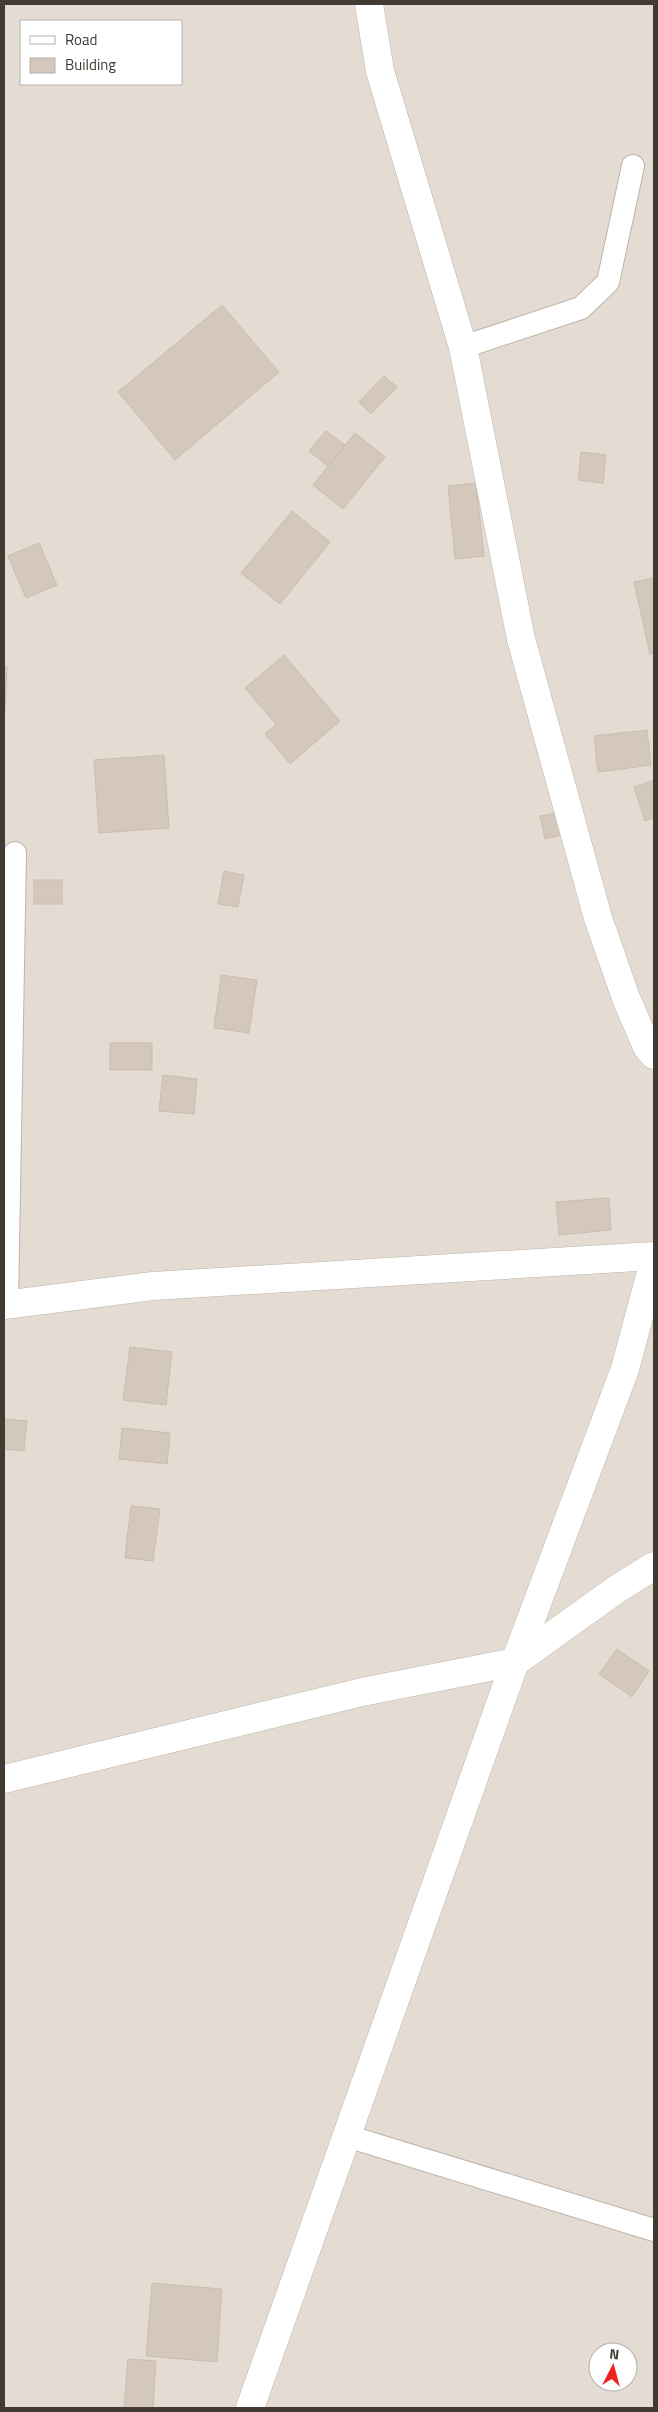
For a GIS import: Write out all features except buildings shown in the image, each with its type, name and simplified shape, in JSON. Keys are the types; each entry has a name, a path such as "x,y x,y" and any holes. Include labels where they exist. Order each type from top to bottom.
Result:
{"street":[{"path":"368,4 380,71 463,347 521,639 598,918 626,998 647,1047 654,1055"},
{"path":"6,1304 152,1286 654,1256"},
{"path":"250,2408 515,1662 625,1369 654,1261"},
{"path":"4,1779 362,1692 515,1662 617,1589 654,1566"}],"lane":[{"path":"463,347 581,308 608,282 633,166"},
{"path":"6,1304 15,853"},
{"path":"347,2136 654,2230"}],"shaded area":[{"path":"4,4 654,4 654,2408 4,2408"}]}
